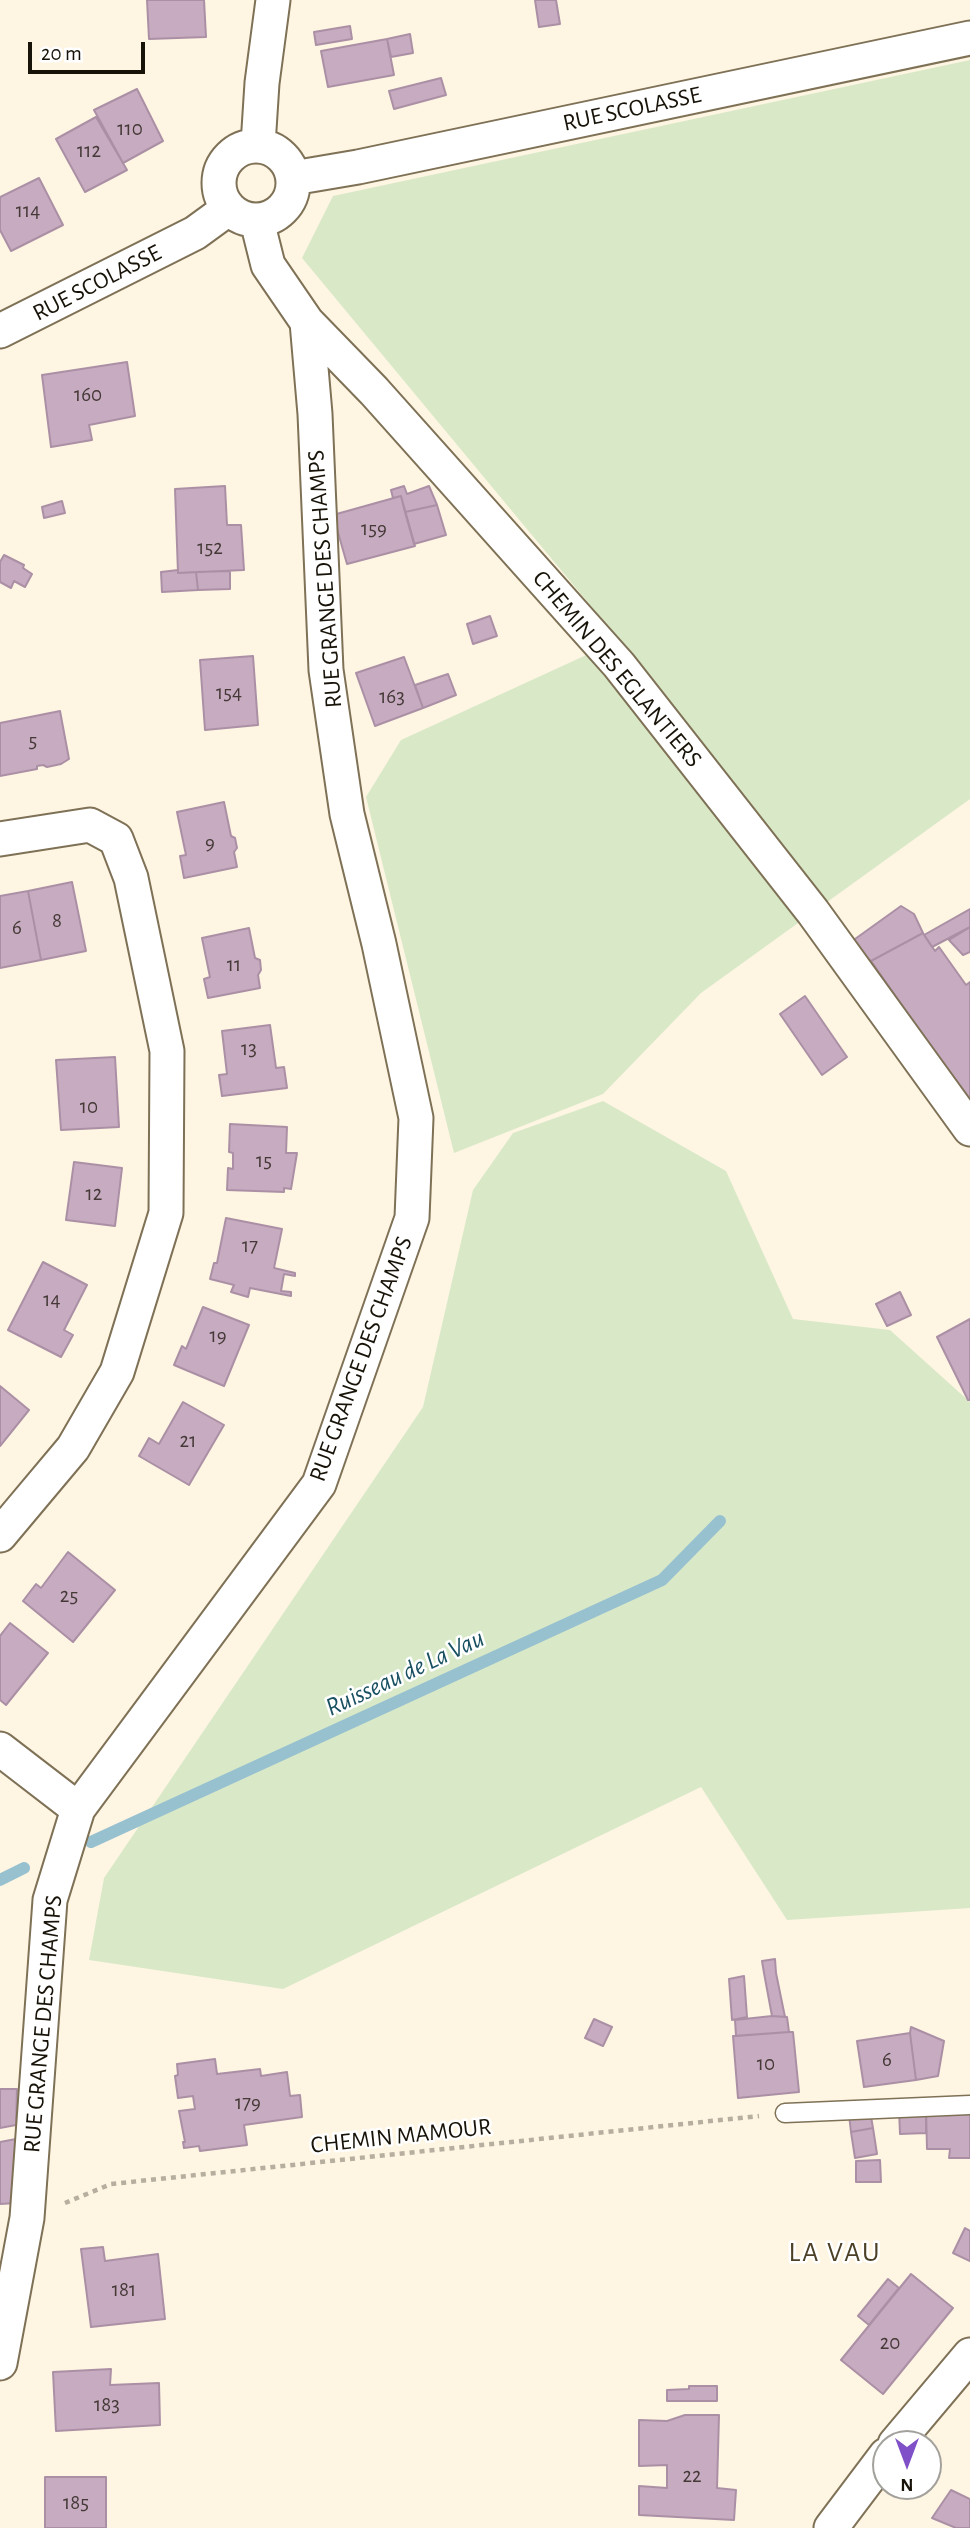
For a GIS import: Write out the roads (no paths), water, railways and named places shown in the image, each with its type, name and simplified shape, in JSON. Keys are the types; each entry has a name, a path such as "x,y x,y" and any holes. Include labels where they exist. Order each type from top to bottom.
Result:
{"street":[{"path":"258,145 262,83 273,0"},
{"name":"RUE SCOLASSE","path":"293,178 385,162 970,37"},
{"path":"258,145 274,150 287,162 293,178 292,194 284,208 272,217 242,215 219,193 222,167 240,148 258,145"},
{"name":"RUE SCOLASSE","path":"0,331 195,233 242,215"},
{"name":"CHEMIN DES EGLANTIERS","path":"242,215 268,265 307,322 374,391 619,665 813,912 970,1129"},
{"name":"RUE GRANGE DES CHAMPS","path":"0,2363 27,2218 50,1900 78,1809 319,1484 412,1218 416,1118 379,944 347,814 326,670 315,414 307,322"},
{"path":"0,839 90,825 116,839 131,878 167,1051 167,1065 166,1213 117,1372 73,1448 0,1535"},
{"path":"0,1749 78,1809"},
{"path":"907,2430 970,2355"},
{"path":"831,2528 872,2474"}],"lane":[{"path":"785,2113 970,2105"}],"waterway":[{"name":"Ruisseau de La Vau","path":"91,1842 662,1580 720,1521"},
{"name":"Ruisseau de La Vau","path":"0,1880 24,1868"}],"district":[{"name":"LA VAU","path":"835,2253"}]}
